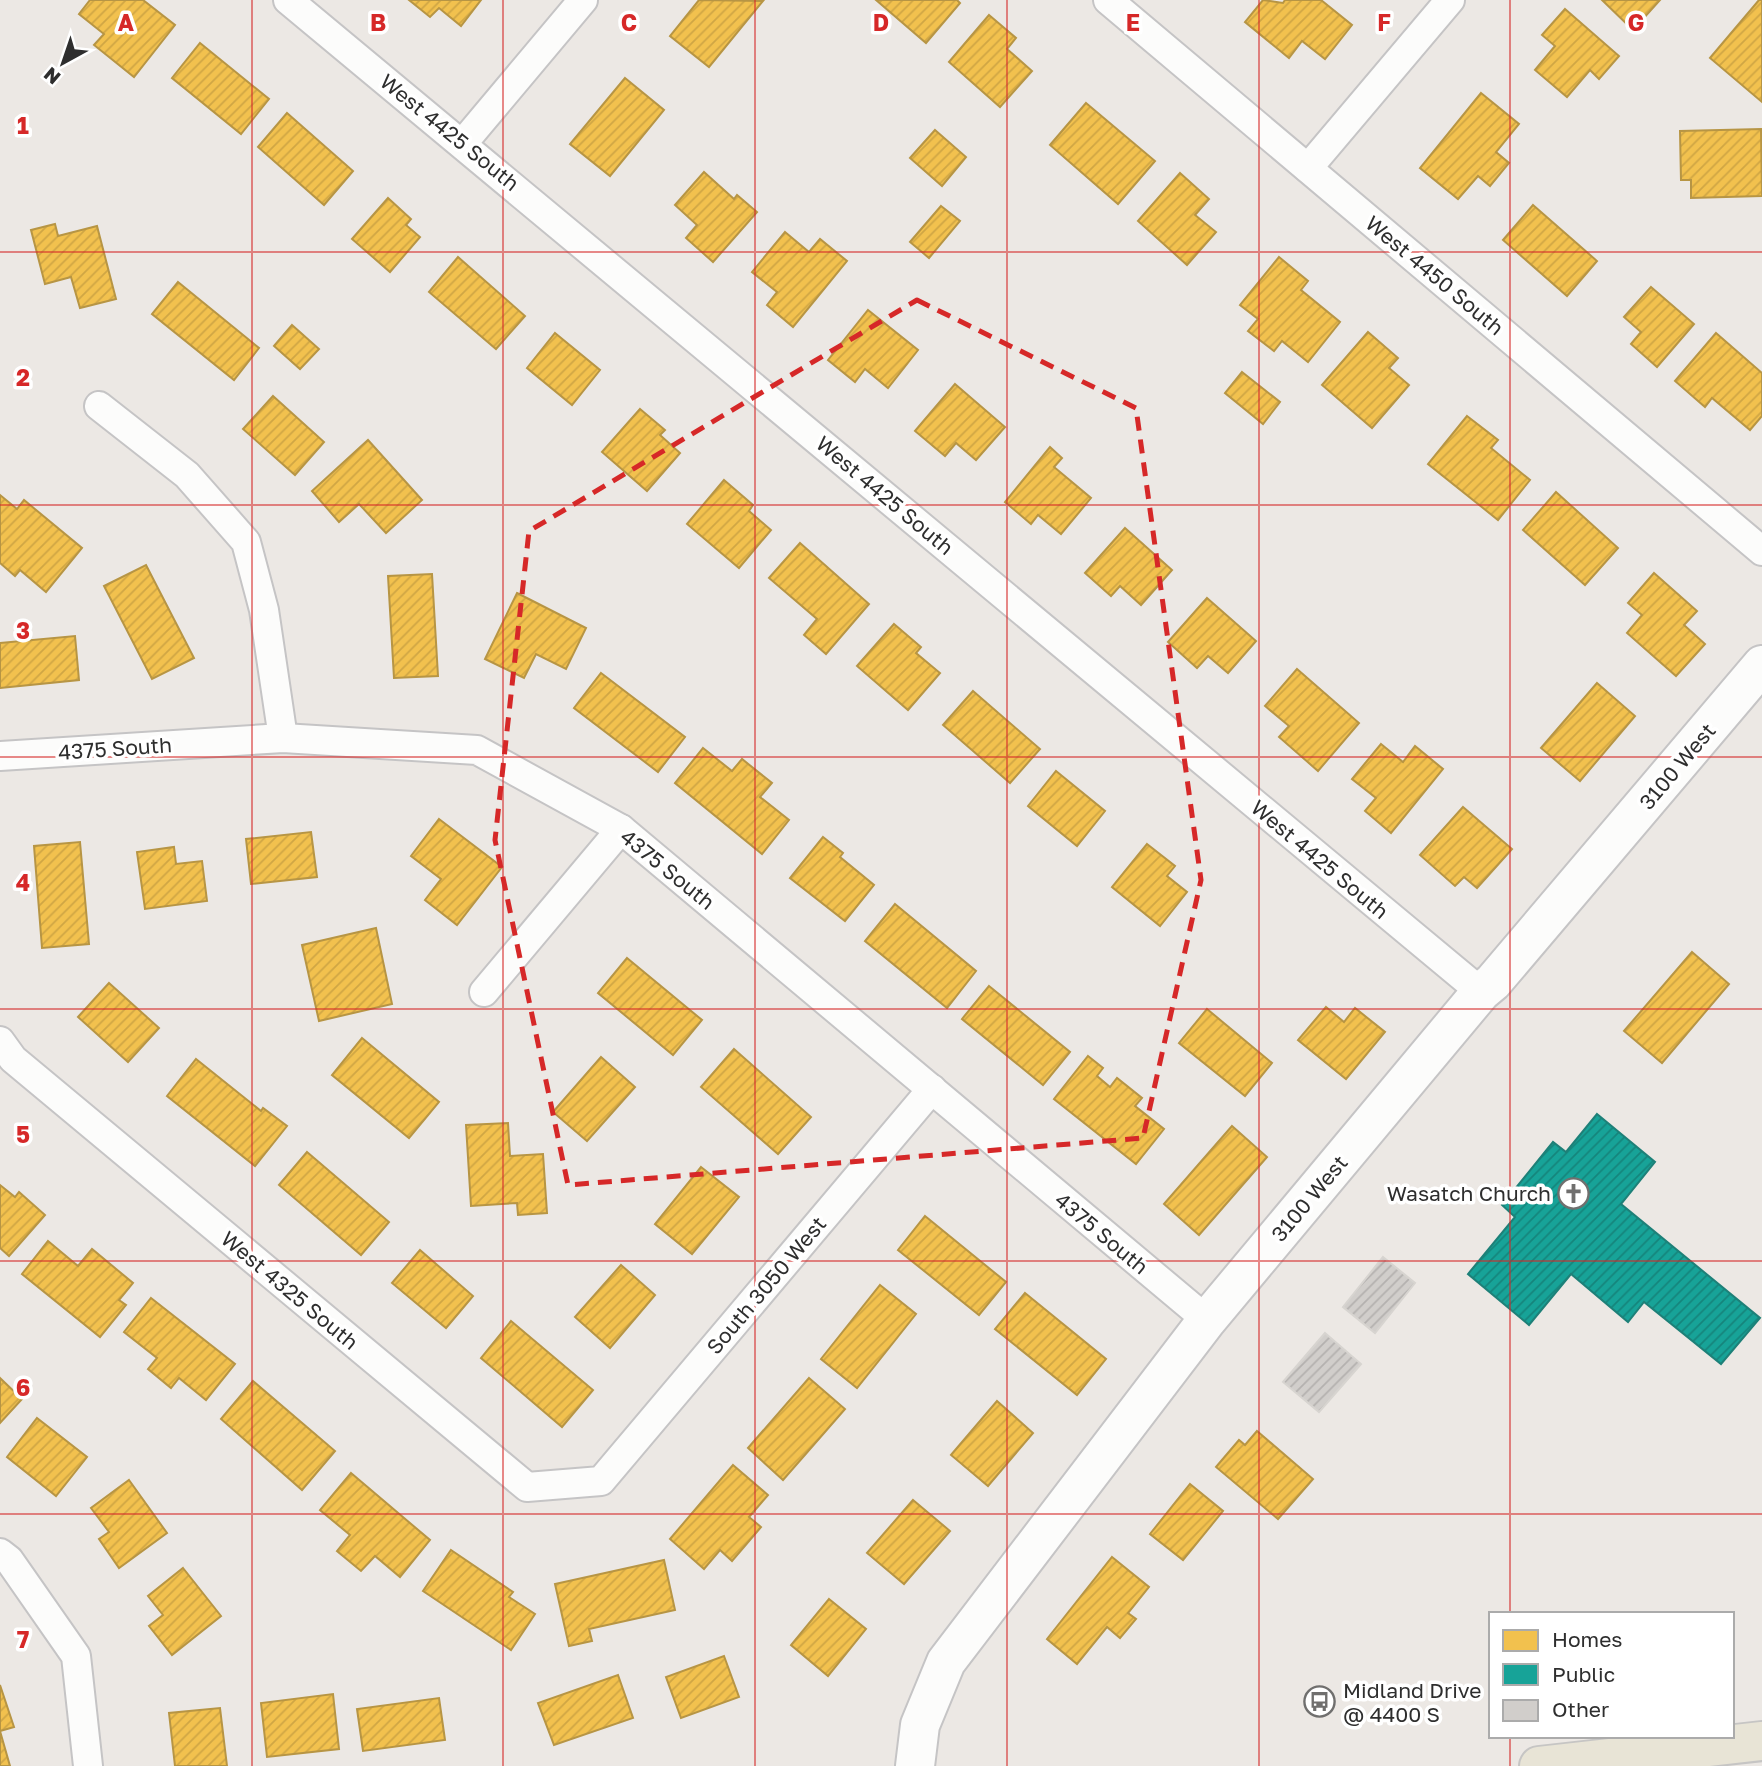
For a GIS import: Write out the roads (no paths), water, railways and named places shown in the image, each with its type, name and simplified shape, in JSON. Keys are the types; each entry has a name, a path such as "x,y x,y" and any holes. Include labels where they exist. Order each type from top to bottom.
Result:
{"main road":[{"path":"1539,1766 1762,1741"}],"street":[{"name":"West 4425 South","path":"288,0 1481,992"},
{"path":"463,143 583,0"},
{"name":"West 4450 South","path":"1108,0 1762,551"},
{"path":"1307,168 1450,0"},
{"path":"99,406 187,475 246,542 264,610 282,738"},
{"name":"3100 West","path":"915,1766 920,1725 946,1662 1207,1321 1481,992 1493,982 1762,665"},
{"name":"4375 South","path":"0,755 282,738 477,750 621,829 1207,1321"},
{"path":"484,992 621,829"},
{"name":"West 4325 South","path":"0,1041 13,1059 527,1487 601,1481"},
{"name":"South 3050 West","path":"601,1481 932,1089"},
{"path":"0,1553 9,1560 76,1656 88,1766"}],"place":[{"name":"Wasatch Church","path":"1574,1193"},
{"name":"Midland Drive @ 4400 S","path":"1320,1702"}]}
